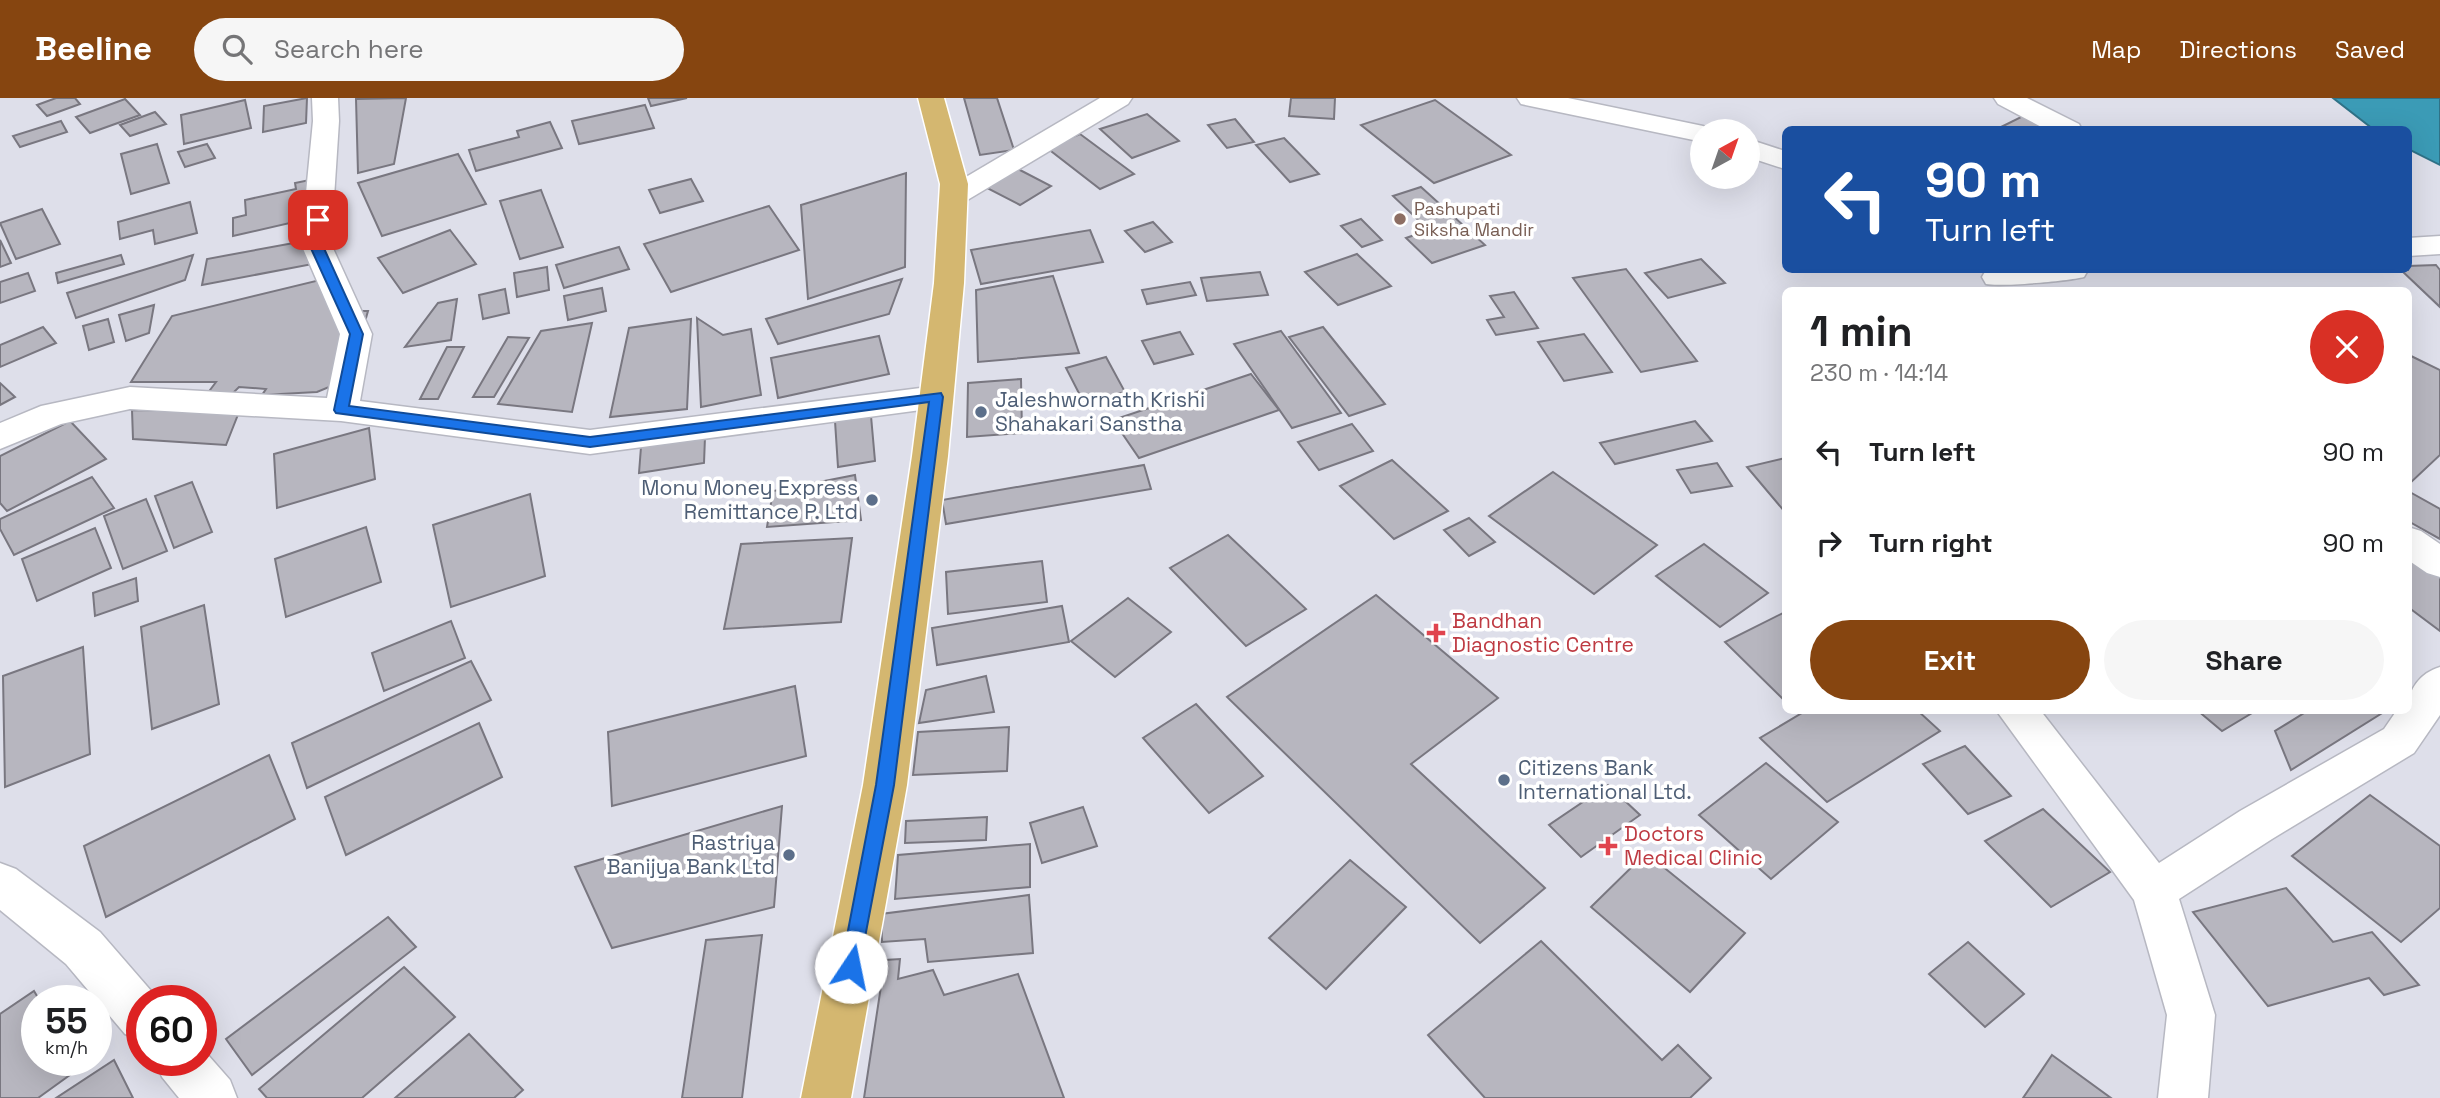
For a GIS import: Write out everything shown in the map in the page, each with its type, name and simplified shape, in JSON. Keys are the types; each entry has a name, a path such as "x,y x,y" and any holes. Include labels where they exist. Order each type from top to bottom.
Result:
{"main road":[{"path":"826,1098 885,785 949,283 954,184 932,98"}],"street":[{"path":"325,98 326,121 316,244 356,334 341,410"},
{"path":"954,196 1119,98"},
{"path":"1530,98 1690,131"},
{"path":"2007,98 2061,126"},
{"path":"1760,152 1782,160"},
{"path":"2412,247 2440,245"},
{"path":"1998,279 2016,273"},
{"path":"0,437 53,414 130,398 341,410 590,442 936,397"},
{"path":"2412,544 2440,563"},
{"path":"2154,891 2256,825 2399,741 2440,682"},
{"path":"2019,714 2154,891 2191,1015 2183,1098"},
{"path":"0,883 83,948 126,998"},
{"path":"193,1076 212,1098"}],"water":[{"path":"2333,98 2440,98 2440,165 2412,151 2412,126 2369,126"}],"building":[{"path":"56,98 75,98 80,104 47,116 37,105"},
{"path":"307,98 306,123 263,132 264,106"},
{"path":"406,98 394,164 358,173 356,99"},
{"path":"648,98 687,98 651,106"},
{"path":"964,98 997,98 1014,150 980,155"},
{"path":"1291,98 1335,98 1334,119 1289,116"},
{"path":"125,99 140,115 90,133 76,117"},
{"path":"245,100 251,128 184,144 181,115"},
{"path":"1435,100 1511,155 1434,183 1361,125"},
{"path":"645,105 654,128 579,144 572,121"},
{"path":"155,112 166,124 130,136 120,125"},
{"path":"1147,114 1179,141 1132,158 1100,129"},
{"path":"2023,116 2042,126 2003,126"},
{"path":"1235,119 1254,142 1227,148 1208,125"},
{"path":"61,121 67,132 20,147 13,136"},
{"path":"550,122 562,148 476,171 469,150 519,137 517,131"},
{"path":"1080,134 1134,174 1100,189 1047,148"},
{"path":"1284,138 1319,174 1290,182 1256,145"},
{"path":"157,144 169,183 131,194 121,154"},
{"path":"207,144 215,158 185,167 178,152"},
{"path":"458,154 486,204 382,236 358,183"},
{"path":"1018,169 1051,186 1020,205 987,188"},
{"path":"906,173 905,267 808,299 801,205"},
{"path":"329,176 316,217 233,236 233,218 246,215 245,200 296,189 295,183"},
{"path":"691,179 703,201 660,213 649,190"},
{"path":"1421,187 1485,245 1432,263 1406,238 1429,230 1393,196"},
{"path":"541,190 563,247 520,259 500,201"},
{"path":"190,202 197,233 155,244 153,230 120,239 118,222"},
{"path":"769,206 799,250 671,292 644,244"},
{"path":"42,209 60,244 16,259 0,223"},
{"path":"1361,219 1382,240 1362,247 1341,226"},
{"path":"1153,222 1172,242 1145,252 1125,231"},
{"path":"450,230 476,264 403,293 378,258"},
{"path":"1090,230 1103,262 981,284 971,250"},
{"path":"321,238 318,263 202,285 207,259"},
{"path":"0,240 11,263 0,267"},
{"path":"619,247 629,269 564,288 556,265"},
{"path":"1357,254 1391,286 1338,305 1305,272"},
{"path":"121,255 124,264 58,283 56,273"},
{"path":"193,255 185,280 76,318 67,293"},
{"path":"1701,259 1725,283 1668,298 1645,273"},
{"path":"2436,265 2440,270 2440,307 2404,273 2412,273 2412,266"},
{"path":"547,267 549,290 517,297 514,273"},
{"path":"1626,269 1697,361 1641,372 1573,278"},
{"path":"1260,272 1268,295 1207,301 1201,278"},
{"path":"28,273 35,291 0,303 0,282"},
{"path":"1053,276 1079,353 978,362 976,290"},
{"path":"324,279 351,311 368,311 364,325 334,385 317,392 262,395 266,389 239,387 231,395 207,394 216,382 131,382 172,316"},
{"path":"902,279 889,314 778,344 766,319"},
{"path":"1190,282 1196,295 1147,304 1142,290"},
{"path":"602,288 606,311 568,320 564,296"},
{"path":"505,289 509,313 483,319 479,295"},
{"path":"1514,292 1538,328 1496,335 1487,320 1504,317 1490,296"},
{"path":"457,299 451,340 405,347 438,303"},
{"path":"154,305 149,333 126,341 119,315"},
{"path":"697,318 723,335 751,329 761,395 701,407"},
{"path":"108,319 114,342 89,350 83,326"},
{"path":"691,319 687,409 610,417 629,328"},
{"path":"592,323 572,412 498,404 541,331"},
{"path":"43,327 56,343 0,367 0,345"},
{"path":"1323,327 1385,404 1349,416 1289,337"},
{"path":"1281,331 1341,413 1292,428 1234,344"},
{"path":"1180,332 1193,354 1154,364 1142,341"},
{"path":"1584,334 1612,372 1564,381 1538,342"},
{"path":"879,336 889,374 778,398 771,358"},
{"path":"508,337 529,338 494,397 473,397"},
{"path":"447,347 464,347 438,399 420,399"},
{"path":"2412,356 2440,370 2440,455 2412,481"},
{"path":"1106,357 1125,392 1084,403 1066,368"},
{"path":"1251,374 1279,410 1139,458 1113,420"},
{"path":"1021,379 1022,433 967,437 968,383"},
{"path":"0,383 15,397 0,405"},
{"path":"132,410 239,412 226,445 133,439"},
{"path":"871,416 875,461 838,467 835,421"},
{"path":"70,421 106,459 7,511 0,503 0,456"},
{"path":"1695,421 1712,441 1615,464 1600,443"},
{"path":"1352,424 1373,451 1319,470 1298,442"},
{"path":"369,428 375,479 277,508 274,454"},
{"path":"705,437 704,463 639,473 641,447"},
{"path":"1782,459 1782,508 1747,467"},
{"path":"1392,460 1448,511 1394,539 1340,486"},
{"path":"1717,463 1732,486 1691,493 1677,470"},
{"path":"1144,465 1151,489 946,524 942,500"},
{"path":"1553,472 1657,545 1594,594 1489,516"},
{"path":"855,475 861,520 767,527 773,491"},
{"path":"92,477 114,508 14,555 0,529 0,519"},
{"path":"192,482 212,532 174,548 155,496"},
{"path":"2412,493 2440,509 2440,539 2412,523"},
{"path":"530,494 545,576 451,607 433,525"},
{"path":"146,499 167,551 123,569 104,516"},
{"path":"1469,518 1495,542 1469,556 1444,530"},
{"path":"366,527 381,582 286,617 275,559"},
{"path":"95,528 111,568 37,601 22,559"},
{"path":"1228,535 1306,609 1246,646 1170,568"},
{"path":"852,538 841,622 724,629 741,544"},
{"path":"1704,544 1768,593 1720,627 1656,576"},
{"path":"2412,553 2440,573 2440,631 2412,610"},
{"path":"1042,561 1047,602 948,614 946,572"},
{"path":"136,578 138,601 95,616 93,593"},
{"path":"1376,595 1498,698 1411,764 1545,888 1480,943 1227,697"},
{"path":"1128,598 1171,632 1115,677 1071,641"},
{"path":"204,605 219,704 152,729 141,627"},
{"path":"1062,606 1069,642 937,665 932,628"},
{"path":"1782,614 1782,698 1725,642"},
{"path":"451,621 465,658 384,691 372,653"},
{"path":"83,647 90,754 5,787 3,676"},
{"path":"471,661 491,700 307,788 292,743"},
{"path":"986,676 994,712 919,723 926,690"},
{"path":"795,686 806,756 612,806 608,732"},
{"path":"1196,704 1263,776 1209,813 1143,738"},
{"path":"1800,714 1921,714 1940,731 1827,802 1760,738"},
{"path":"2202,714 2250,714 2222,731"},
{"path":"2303,714 2381,714 2291,770 2275,731"},
{"path":"479,723 502,777 346,855 325,797"},
{"path":"1009,727 1007,771 913,775 918,732"},
{"path":"1965,746 2011,796 1968,814 1923,764"},
{"path":"269,755 295,819 106,917 84,846"},
{"path":"1766,763 1838,822 1771,879 1699,815"},
{"path":"1608,785 1640,815 1581,857 1549,825"},
{"path":"2370,795 2440,846 2440,908 2401,942 2292,856"},
{"path":"782,806 774,907 612,948 575,867"},
{"path":"1083,807 1097,846 1042,863 1030,823"},
{"path":"2043,809 2110,872 2051,907 1985,841"},
{"path":"987,817 986,840 905,843 906,821"},
{"path":"1030,844 1030,887 895,899 898,855"},
{"path":"1646,853 1745,933 1690,992 1591,907"},
{"path":"1350,860 1406,907 1326,989 1269,938"},
{"path":"2286,888 2333,942 2372,932 2419,985 2384,995 2369,978 2268,1006 2193,912"},
{"path":"1029,895 1033,953 928,962 925,939 882,942 881,914"},
{"path":"388,917 416,947 252,1075 226,1039"},
{"path":"762,935 742,1098 682,1098 706,940"},
{"path":"1541,941 1662,1060 1678,1045 1711,1078 1690,1098 1485,1098 1428,1035"},
{"path":"1968,942 2024,994 1985,1027 1929,974"},
{"path":"900,959 898,979 933,970 944,995 1018,974 1064,1098 864,1098 885,960"},
{"path":"404,967 455,1017 362,1098 267,1098 259,1089"},
{"path":"21,1000 21,1076 69,1076 38,1098 0,1098 0,1014"},
{"path":"469,1034 523,1090 514,1098 395,1098"},
{"path":"2052,1055 2111,1098 2023,1098"},
{"path":"114,1060 133,1098 56,1098 90,1076 112,1076"}],"place":[{"name":"Pashupati Siksha Mandir","path":"1400,219"},
{"name":"Jaleshwornath Krishi Shahakari Sanstha","path":"981,412"},
{"name":"Monu Money Express Remittance P. Ltd","path":"872,500"},
{"name":"Bandhan Diagnostic Centre","path":"1436,633"},
{"name":"Citizens Bank International Ltd.","path":"1504,780"},
{"name":"Doctors Medical Clinic","path":"1608,846"},
{"name":"Rastriya Banijya Bank Ltd","path":"789,855"}],"route":[{"path":"318,220 316,244 356,334 341,410 590,442 936,397 885,785 851,967"}]}
